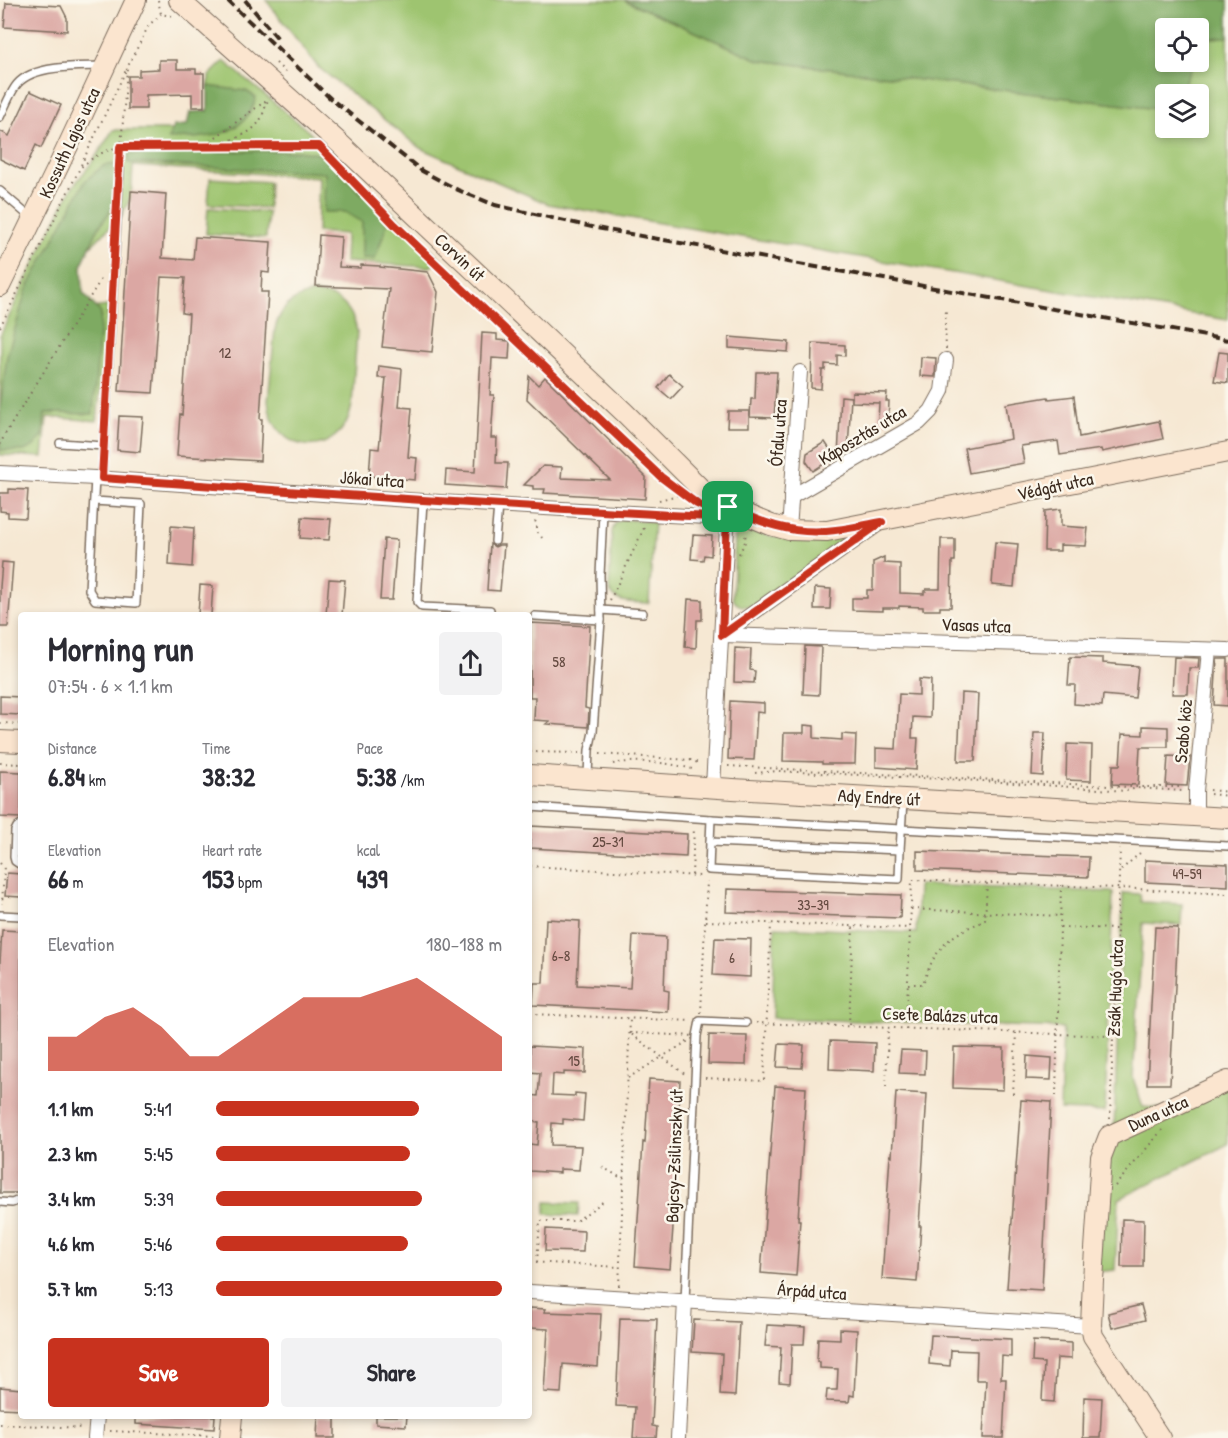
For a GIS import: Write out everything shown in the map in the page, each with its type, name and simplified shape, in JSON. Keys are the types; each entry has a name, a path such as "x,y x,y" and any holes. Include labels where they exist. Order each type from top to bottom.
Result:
{"street":[{"path":"131,4 146,0"},
{"name":"Corvin út","path":"179,0 336,140 625,413 703,491 732,513"},
{"name":"Kossuth Lajos utca","path":"0,286 131,4"},
{"name":"Káposztás utca","path":"791,497 919,423 931,411 942,391 946,360"},
{"name":"Ófalu utca","path":"791,497 800,372"},
{"name":"Védgát utca","path":"732,513 789,530 826,531 882,522 1120,472 1228,452"},
{"name":"Jókai utca","path":"0,473 603,512 732,513"},
{"path":"789,530 791,497"},
{"path":"714,775 732,513"},
{"name":"Védgát utca","path":"722,635 882,522"},
{"name":"Vasas utca","path":"722,635 1228,650"},
{"name":"Szabó köz","path":"1196,816 1196,790 1209,650"},
{"path":"0,741 18,742"},
{"name":"Ady Endre út","path":"532,775 589,772 714,775 903,798 1228,818"},
{"name":"Duna utca","path":"1098,1206 1101,1157 1109,1136 1228,1081"},
{"path":"1098,1206 1091,1326 1093,1336 1160,1438"},
{"name":"Árpád utca","path":"532,1292 1091,1326"},
{"name":"Bajcsy-Zsilinszky út","path":"678,1438 685,1301"},
{"path":"95,1438 97,1419"},
{"path":"224,1437 231,1419"}],"lane":[{"path":"0,117 16,85 32,74 60,68 104,66"},
{"path":"94,501 141,504 136,603 95,600 89,590 94,501 104,446 120,169"},
{"path":"0,191 33,219"},
{"path":"60,443 104,446"},
{"path":"423,501 417,602 422,607 490,609"},
{"path":"495,541 498,506"},
{"path":"589,772 601,620 600,575 603,512"},
{"path":"601,610 644,613"},
{"path":"536,616 601,620"},
{"path":"711,819 709,870 899,879 903,798"},
{"name":"Ady Endre út","path":"532,807 711,819 1228,846"},
{"path":"18,826 15,831 14,857 18,863"},
{"path":"710,842 900,850"},
{"path":"0,915 18,916"},
{"path":"700,1021 746,1023"},
{"name":"Bajcsy-Zsilinszky út","path":"685,1301 697,1036 700,1021"},
{"path":"0,1202 12,1203 18,1200"}],"path":[{"path":"0,327 149,25 161,14"},
{"path":"120,169 127,68"},
{"path":"268,100 260,120 239,138 203,146 268,100"},
{"path":"80,168 93,157 120,147 319,146 310,138"},
{"path":"333,161 395,225 661,477 684,494"},
{"path":"0,445 106,273 114,269"},
{"path":"946,310 946,360"},
{"path":"531,507 531,515 537,524 537,532 544,540"},
{"path":"732,513 737,527 746,537 746,543 737,560"},
{"path":"601,610 612,596 649,514"},
{"path":"0,723 18,724"},
{"path":"532,752 589,753 690,760 705,765 714,775"},
{"path":"689,767 690,760"},
{"path":"589,772 600,765 631,762 689,767 714,775 1140,786 1228,794"},
{"path":"0,763 18,764"},
{"path":"756,773 778,771 1002,782 1126,791 1137,788 1196,790"},
{"path":"692,875 694,817"},
{"name":"Zsák Hugó utca","path":"1109,1136 1121,840"},
{"path":"1119,872 1152,842"},
{"path":"0,863 4,869 2,904"},
{"path":"532,866 707,876 700,1021 532,1014"},
{"path":"0,878 3,874"},
{"path":"906,1029 912,880 1228,894"},
{"path":"908,984 923,984 935,956 944,945 954,936 986,921 987,883"},
{"path":"1056,1096 1061,885"},
{"path":"911,909 1060,916"},
{"path":"706,921 910,928"},
{"path":"630,1033 695,1080 764,1081 771,924"},
{"path":"849,1027 853,926"},
{"path":"1060,927 1117,929"},
{"path":"619,1298 630,1019"},
{"name":"Csete Balázs utca","path":"766,1024 1113,1036"},
{"path":"886,1087 888,1028"},
{"path":"630,1033 697,1036"},
{"path":"1013,1094 1016,1033"},
{"path":"628,1078 697,1036"},
{"path":"1098,1206 1165,1127"},
{"path":"602,1167 624,1179"},
{"path":"537,1262 540,1221 576,1221 604,1201"},
{"path":"532,1262 620,1267"},
{"path":"110,1423 109,1431 224,1437"},
{"path":"0,1424 84,1428"}],"green space":[{"path":"266,0 624,0 759,60 1155,109 1155,138 1209,138 1209,84 1184,84 1189,72 1209,72 1209,38 1228,37 1228,320 548,204 420,148 318,67"},
{"path":"624,0 1228,0 1228,37 1209,38 1209,18 1155,18 1155,72 1189,72 1184,84 1155,84 1155,109 759,60"},
{"path":"224,61 307,130 441,259 430,267 345,262 346,234 317,232 319,177 133,166 131,197 122,215 69,268 74,310 108,306 97,421 47,417 43,457 0,455 0,336 71,189 113,130 207,130 209,76"},
{"path":"208,86 246,91 256,97 251,111 243,121 221,133 195,138 168,139 174,126 187,125 190,112 208,111"},
{"path":"298,151 320,154 389,219 375,259 362,258 362,222 345,212 324,212 325,173 128,163 128,154"},
{"path":"115,164 118,172 116,203 99,227 82,264 83,293 101,313 93,414 45,413 43,436 33,447 24,451 0,450 0,407 7,356 26,291 85,181 103,166"},
{"path":"210,178 269,182 268,208 208,204"},
{"path":"208,208 268,212 266,238 206,234"},
{"path":"312,293 329,296 342,303 352,315 357,331 352,405 346,423 335,436 322,443 308,445 294,442 282,434 273,420 268,401 277,322 283,310 292,301"},
{"path":"622,519 654,522 649,603 620,600 609,589 612,531 615,524"},
{"path":"746,529 768,536 841,537 845,541 754,606 744,606 738,605 733,597 735,537 739,531"},
{"path":"918,885 1113,892 1105,1112 1060,1110 1063,1028 772,1018 775,927 916,933"},
{"path":"1123,893 1140,894 1141,902 1182,904 1181,925 1143,923 1133,1078 1143,1107 1157,1108 1114,1129"},
{"path":"1228,1085 1228,1144 1119,1199 1115,1270 1097,1272 1105,1155 1114,1140"},
{"path":"546,1202 579,1203 578,1216 545,1214"}],"building":[{"path":"6,3 61,6 67,18 67,31 4,27"},
{"path":"159,60 177,60 177,69 196,69 196,73 204,73 204,107 192,107 192,94 146,95 146,109 128,109 128,76 139,76 139,70 159,69"},
{"path":"30,91 61,105 41,148 36,145 24,171 0,159 0,131 9,136"},
{"path":"131,191 166,194 162,258 193,260 195,237 271,242 269,273 262,272 261,292 268,292 260,419 262,419 260,461 177,456 189,314 182,313 185,278 161,277 153,393 119,391"},
{"path":"319,235 341,237 339,267 380,266 428,272 438,292 432,352 382,347 389,289 316,286"},
{"path":"482,333 497,334 497,340 510,341 509,359 492,358 490,395 494,395 491,438 497,438 496,463 508,463 506,489 445,485 446,470 475,472"},
{"path":"729,337 789,342 788,352 729,348"},
{"path":"812,343 845,345 845,356 837,355 837,365 825,364 825,370 822,370 821,389 811,388"},
{"path":"1219,352 1228,353 1228,383 1214,381"},
{"path":"921,357 936,358 935,377 920,376"},
{"path":"379,366 402,369 399,407 412,408 408,457 417,458 415,480 369,476 371,448 379,449 386,378 378,378"},
{"path":"756,372 777,372 774,418 750,417 751,399 755,399"},
{"path":"669,374 683,386 671,399 658,388"},
{"path":"529,376 538,385 545,377 646,477 645,499 544,493 545,489 533,489 533,486 524,485 543,466 562,467 561,478 610,480 527,399"},
{"path":"852,392 887,393 888,423 878,422 879,403 852,402"},
{"path":"841,396 851,397 848,450 838,457"},
{"path":"1074,396 1079,437 1159,421 1163,439 1102,452 1101,449 1060,455 1058,441 1021,446 1024,463 969,473 964,448 1011,439 1006,404 1048,397 1049,399"},
{"path":"728,411 749,411 749,427 727,427"},
{"path":"119,416 143,417 140,452 117,450"},
{"path":"825,442 835,457 813,471 806,461 807,453"},
{"path":"9,489 28,490 26,518 8,517 8,512 0,511 0,493 9,493"},
{"path":"1061,509 1061,526 1088,528 1086,546 1060,545 1060,551 1044,551 1045,511"},
{"path":"302,517 331,519 329,540 300,538"},
{"path":"171,526 194,528 192,567 169,565"},
{"path":"693,535 712,536 711,556 704,555 703,560 691,559"},
{"path":"384,539 397,540 392,600 380,600"},
{"path":"941,539 955,539 951,607 940,607 940,610 899,606 899,608 883,608 883,611 852,610 852,598 867,598 867,590 873,590 873,562 884,557 884,563 900,564 900,593 924,594 926,589 940,589"},
{"path":"995,542 1018,544 1014,587 992,585"},
{"path":"490,544 495,547 504,545 500,591 487,590"},
{"path":"2,562 13,563 8,627 0,627"},
{"path":"329,579 345,580 342,612 326,612"},
{"path":"200,585 213,586 211,612 198,612"},
{"path":"815,588 831,589 830,609 814,609"},
{"path":"688,599 702,600 702,620 697,620 696,648 685,647"},
{"path":"532,623 590,626 585,708 589,709 588,727 546,724 550,721 534,720 535,697 532,697"},
{"path":"805,646 821,647 819,695 803,694"},
{"path":"735,648 751,649 750,670 755,671 754,683 734,682"},
{"path":"1070,657 1103,658 1103,663 1138,666 1135,698 1103,695 1102,706 1074,704 1075,685 1068,685"},
{"path":"1174,657 1199,658 1198,668 1189,668 1188,694 1172,694"},
{"path":"1217,659 1228,659 1228,706 1214,705"},
{"path":"919,679 931,680 930,718 913,717 912,738 918,738 916,770 876,767 876,748 896,749 899,694 919,695"},
{"path":"961,693 978,694 975,761 958,761"},
{"path":"0,696 18,697 18,715 0,714"},
{"path":"730,701 764,703 764,713 757,712 754,760 728,759"},
{"path":"804,725 814,726 814,738 842,740 842,734 856,735 855,764 783,761 784,733 804,733"},
{"path":"1143,726 1168,727 1168,747 1140,747 1138,785 1112,784 1113,765 1120,765 1122,734 1143,735"},
{"path":"1034,733 1045,733 1043,776 1032,775"},
{"path":"1067,744 1092,745 1091,781 1066,780"},
{"path":"1168,756 1190,757 1187,786 1166,785"},
{"path":"0,771 18,772 18,818 0,817"},
{"path":"532,826 687,834 686,857 532,848"},
{"path":"917,851 1089,857 1088,877 917,870"},
{"path":"1145,860 1228,864 1228,886 1145,882"},
{"path":"7,873 18,874 18,897 5,896"},
{"path":"727,889 901,895 900,918 726,912"},
{"path":"546,919 580,921 577,985 630,988 633,935 666,937 664,990 669,991 668,1012 533,1005 534,983 543,983"},
{"path":"1155,927 1178,928 1170,1084 1147,1084"},
{"path":"2,930 18,931 18,1193 0,1193"},
{"path":"715,938 751,939 750,977 713,975"},
{"path":"709,1035 747,1036 746,1065 708,1064"},
{"path":"830,1041 875,1043 874,1071 829,1069"},
{"path":"779,1044 804,1045 802,1068 777,1067"},
{"path":"532,1046 586,1049 585,1073 553,1074 552,1095 585,1094 583,1121 563,1119 563,1124 552,1123 551,1145 581,1146 579,1170 560,1169 560,1173 532,1171 532,1144 537,1145 539,1122 532,1121 532,1095 538,1096 540,1073 532,1072"},
{"path":"954,1047 1004,1048 1003,1090 953,1088"},
{"path":"901,1050 926,1051 925,1074 899,1073"},
{"path":"1027,1056 1052,1058 1051,1080 1026,1079"},
{"path":"649,1079 680,1081 670,1269 635,1266"},
{"path":"775,1086 806,1088 796,1276 761,1273"},
{"path":"896,1092 927,1094 917,1282 882,1279"},
{"path":"1021,1100 1051,1102 1042,1290 1007,1288"},
{"path":"1122,1219 1144,1220 1143,1267 1121,1267"},
{"path":"546,1229 584,1231 583,1252 545,1251"},
{"path":"1141,1305 1145,1320 1112,1328 1108,1313"},
{"path":"532,1308 545,1309 544,1312 601,1314 598,1367 563,1364 561,1393 544,1392 548,1329 532,1328"},
{"path":"620,1318 657,1319 652,1426 657,1427 656,1438 633,1438 635,1407 616,1406"},
{"path":"694,1320 739,1322 735,1396 720,1395 722,1354 692,1352"},
{"path":"767,1325 805,1327 804,1344 792,1344 790,1383 779,1382 781,1347 765,1346"},
{"path":"840,1329 857,1330 854,1396 850,1395 849,1402 826,1401 827,1390 837,1390 838,1369 820,1368 820,1362 817,1362 818,1338 840,1339"},
{"path":"931,1335 1011,1339 1011,1357 1002,1356 1001,1379 1006,1379 1003,1438 983,1438 986,1380 976,1380 977,1351 951,1350 950,1366 929,1364"},
{"path":"1033,1341 1071,1343 1071,1359 1057,1358 1054,1402 1042,1401 1044,1363 1032,1362"},
{"path":"0,1387 18,1389 18,1409 0,1408"},
{"path":"1084,1397 1102,1398 1100,1438 1083,1438"},
{"path":"136,1419 215,1419 214,1429 136,1424"},
{"path":"318,1419 335,1419 335,1438 317,1438"},
{"path":"376,1419 407,1419 406,1426 376,1424"}],"railway":[{"path":"227,0 331,99 422,171 458,190 495,205 596,228 1228,340"},
{"path":"245,0 280,41"}],"route":[{"path":"728,507 727,518 423,501 102,478 120,147 319,146 395,225 661,477 697,504 727,518 722,635 882,522 826,531 789,530 728,507"}]}
